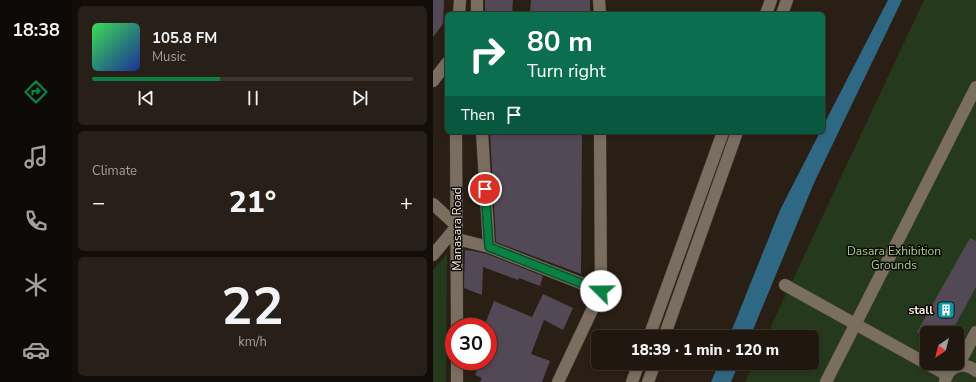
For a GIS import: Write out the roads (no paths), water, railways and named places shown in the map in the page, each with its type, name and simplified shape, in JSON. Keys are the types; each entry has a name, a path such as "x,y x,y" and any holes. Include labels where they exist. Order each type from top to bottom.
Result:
{"street":[{"path":"459,12 460,0"},
{"path":"477,0 477,12"},
{"path":"599,0 599,12"},
{"path":"767,12 771,0"},
{"path":"782,12 787,0"},
{"path":"433,81 445,66"},
{"path":"826,382 976,87"},
{"name":"Manasara Road","path":"456,134 457,318"},
{"path":"482,134 489,247"},
{"path":"558,382 601,291 600,134"},
{"path":"652,330 722,134"},
{"path":"666,330 736,134"},
{"path":"704,185 716,191"},
{"path":"433,204 457,226 433,255"},
{"path":"457,239 489,247 601,291"},
{"path":"785,285 856,324 946,378"},
{"path":"964,355 976,332"},
{"path":"964,366 970,367 976,371"},
{"path":"457,370 457,382"},
{"path":"632,382 636,370"},
{"path":"648,382 652,370"}],"water":[{"path":"888,0 902,0 814,183 753,330 732,330 780,210 819,134 825,134 825,122"},
{"path":"716,370 736,370 731,382 711,382"}],"place":[{"name":"stall","path":"946,310"}],"park label":[{"name":"Dasara Exhibition Grounds","path":"894,258"}]}
